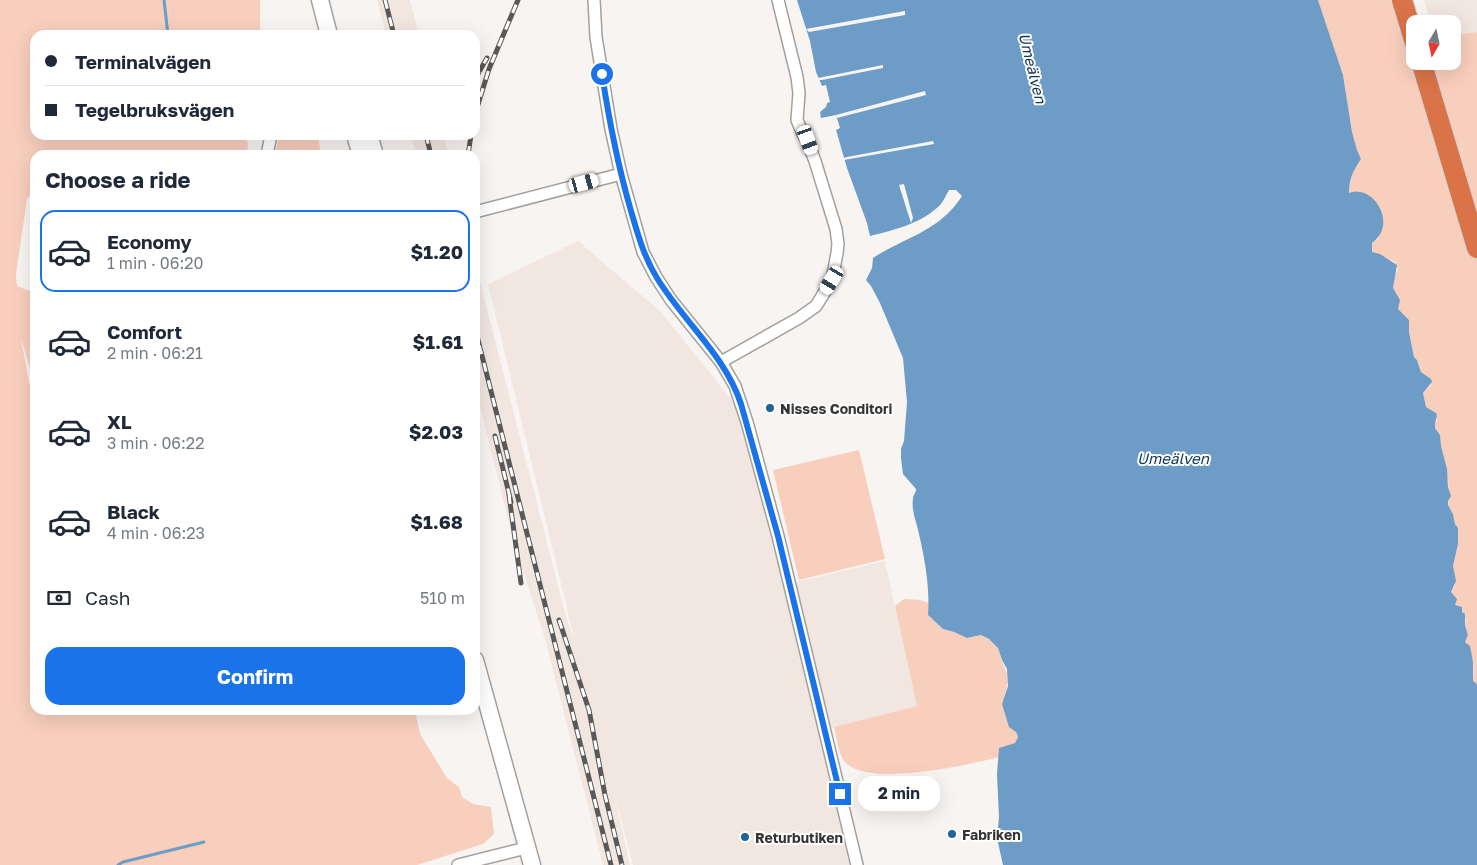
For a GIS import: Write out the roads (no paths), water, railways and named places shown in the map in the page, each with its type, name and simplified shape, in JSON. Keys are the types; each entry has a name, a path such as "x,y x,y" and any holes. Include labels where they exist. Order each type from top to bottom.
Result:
{"highway":[{"path":"1402,0 1407,15"},
{"path":"1423,70 1477,248"}],"main road":[{"path":"320,0 328,30"},
{"path":"480,678 532,865"}],"street":[{"path":"594,0 596,37 611,129 621,174 643,252 671,300 721,362 736,386 778,536 857,865"},
{"path":"721,362 799,318 816,306 832,280 837,253 836,229 808,140 797,120 799,94 797,77 778,0"},
{"path":"480,211 621,174"},
{"path":"458,865 526,848"}],"water":[{"name":"Umeälven","path":"797,0 1318,0 1343,75 1352,132 1361,159 1352,175 1349,193 1358,191 1374,199 1383,216 1380,235 1372,243 1372,252 1380,254 1397,265 1393,288 1400,300 1398,309 1409,320 1409,332 1414,357 1421,372 1431,379 1432,382 1423,393 1426,407 1436,413 1437,416 1435,428 1440,435 1451,496 1448,505 1458,528 1458,544 1453,566 1456,581 1451,592 1457,599 1455,605 1462,607 1462,612 1465,614 1465,625 1468,635 1465,642 1470,646 1473,662 1473,681 1477,684 1477,865 1003,865 997,838 999,817 997,774 999,748 1015,743 1018,737 1016,732 1009,727 1002,704 1008,686 1007,669 998,648 989,639 981,635 967,638 943,629 928,615 926,574 913,508 913,498 916,489 903,474 901,458 907,402 903,358 880,303 866,280 872,268 873,258 937,223 962,196 956,190 949,190 941,204 926,216 908,225 870,236 836,130 840,128 836,115 821,118 820,112 830,102 826,85 822,86 816,72 810,41"}],"waterway":[{"path":"164,0 167,30"},
{"path":"118,865 123,862 204,842"}],"railway":[{"path":"385,0 393,30"},
{"path":"480,98 489,69 518,0"},
{"path":"480,70 487,58"},
{"path":"427,140 430,150"},
{"path":"469,150 470,140"},
{"path":"480,348 611,865"},
{"path":"495,436 511,502"},
{"path":"509,495 521,583"},
{"path":"559,620 589,710 605,795 622,865"}],"place":[{"name":"Nisses Conditori","path":"770,408"},
{"name":"Fabriken","path":"952,834"},
{"name":"Returbutiken","path":"745,837"}]}
